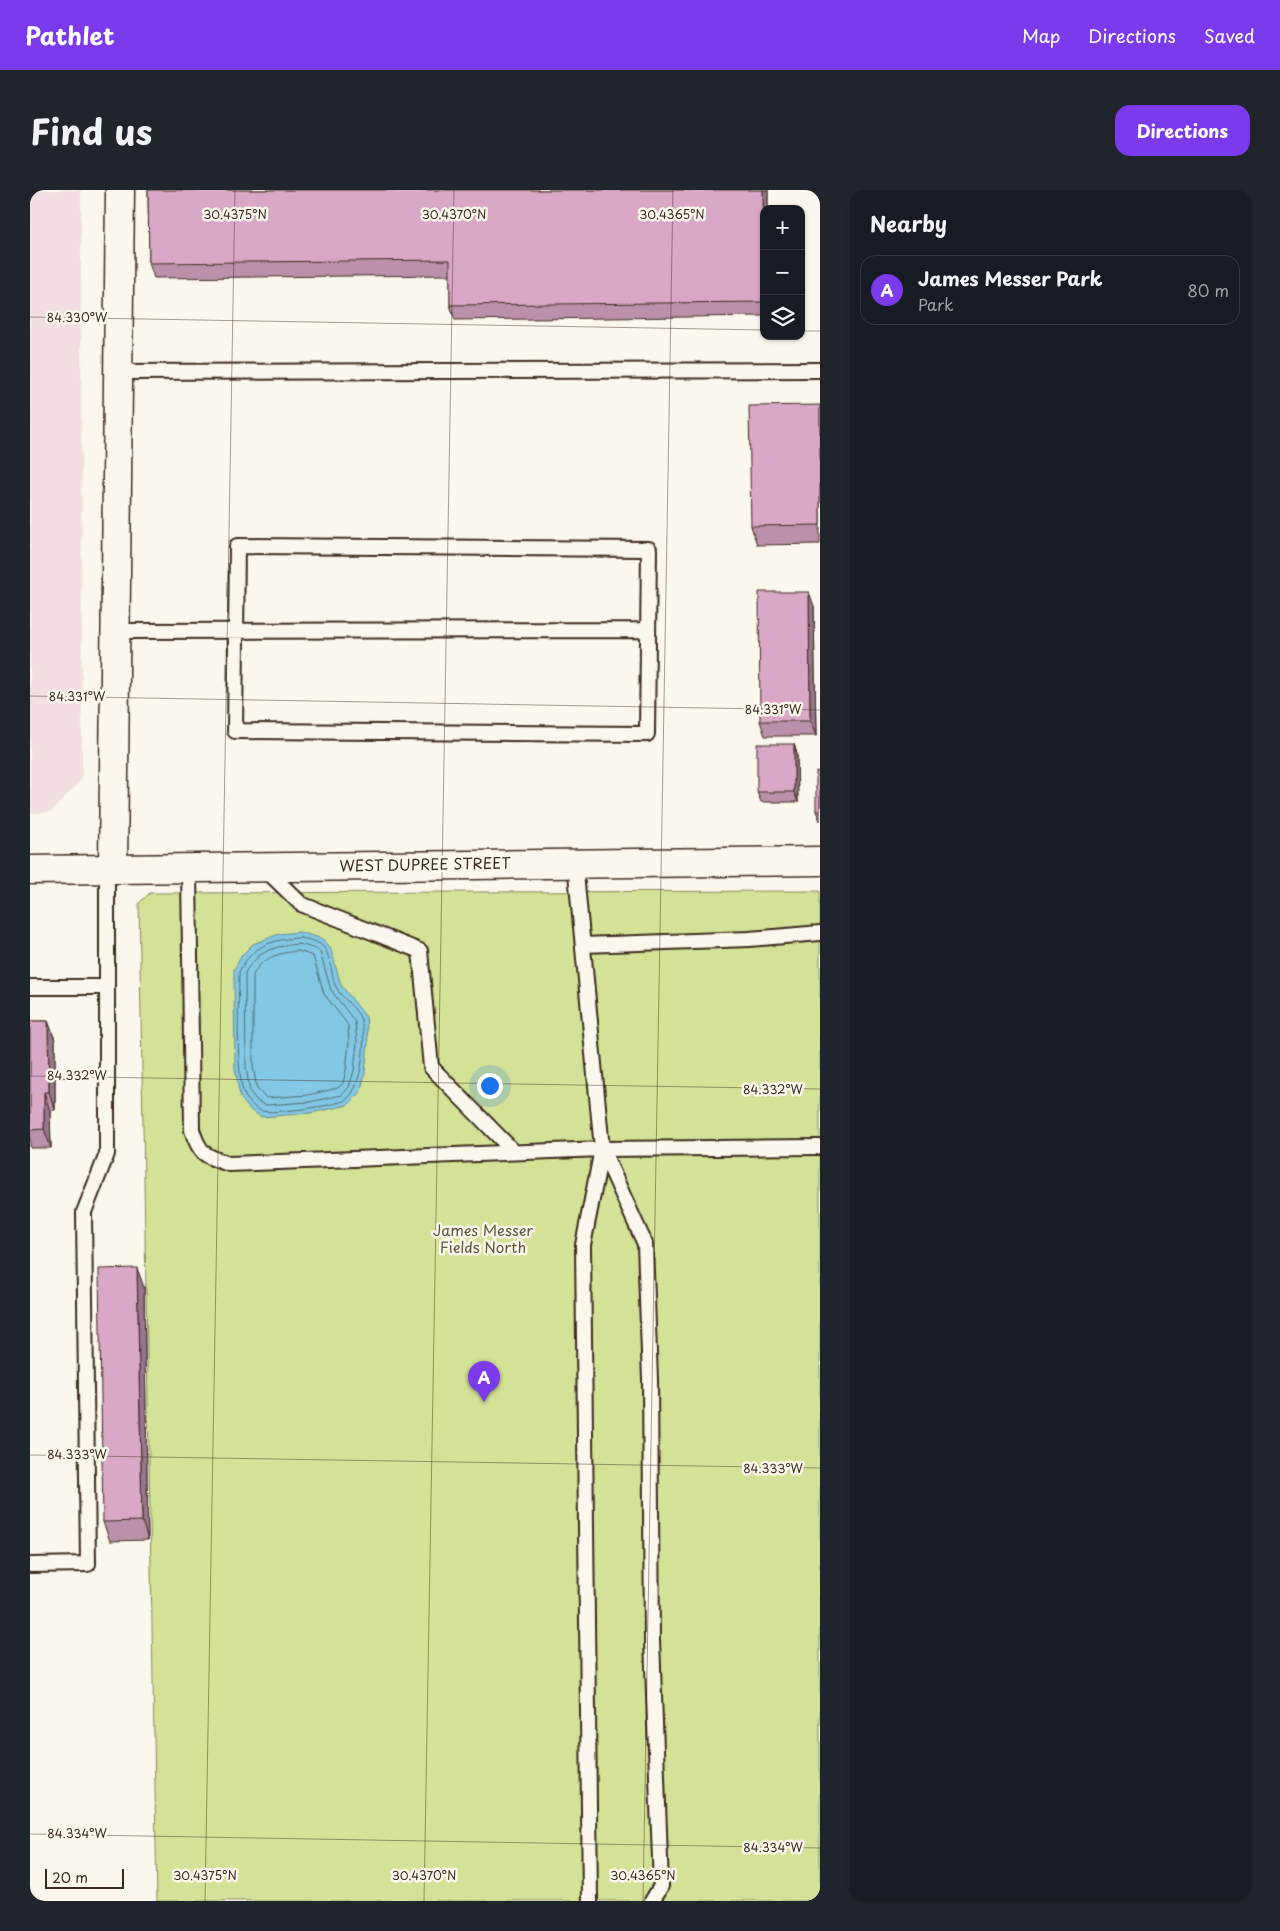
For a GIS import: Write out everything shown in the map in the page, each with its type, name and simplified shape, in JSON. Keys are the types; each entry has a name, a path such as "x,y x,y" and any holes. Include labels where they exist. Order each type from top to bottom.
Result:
{"street":[{"path":"110,869 120,190"},
{"name":"WEST DUPREE STREET","path":"30,870 820,861"}],"lane":[{"path":"118,372 820,370"},
{"path":"237,546 649,549 647,734 235,731 236,631 237,546"},
{"path":"115,631 648,630"},
{"path":"575,863 602,1149 583,1245 590,1901"},
{"path":"263,867 301,904 420,951 431,1067 514,1152"},
{"path":"189,868 192,1130 196,1143 206,1156 228,1164 602,1149 820,1147"},
{"path":"30,1565 88,1564 84,1212 107,1154 107,987 110,869"},
{"path":"583,945 749,939 820,932"},
{"path":"30,987 107,987"},
{"path":"602,1149 645,1244 650,1380 652,1640 661,1886 652,1901"}],"shaded area":[{"path":"30,190 81,190 82,779 51,812 30,813"}],"green space":[{"name":"James Messer Fields North","path":"820,891 820,1901 157,1901 139,903 150,893"}],"water":[{"path":"300,932 323,939 330,947 341,985 366,1017 368,1042 365,1073 360,1093 348,1105 310,1113 262,1117 250,1110 240,1097 235,1068 234,970 242,955 253,944 279,934"}],"building":[{"path":"148,190 763,190 763,205 760,205 760,302 450,305 450,260 149,263"},
{"path":"820,405 820,525 751,526 749,406"},
{"path":"759,592 809,592 810,721 760,721"},
{"path":"757,744 794,744 794,792 757,792"},
{"path":"816,772 820,772 820,811 816,811"},
{"path":"30,1021 48,1021 49,1092 44,1092 44,1129 30,1130"},
{"path":"137,1268 142,1521 103,1522 99,1269"}],"place":[{"name":"James Messer Park","path":"484,1402"}]}
